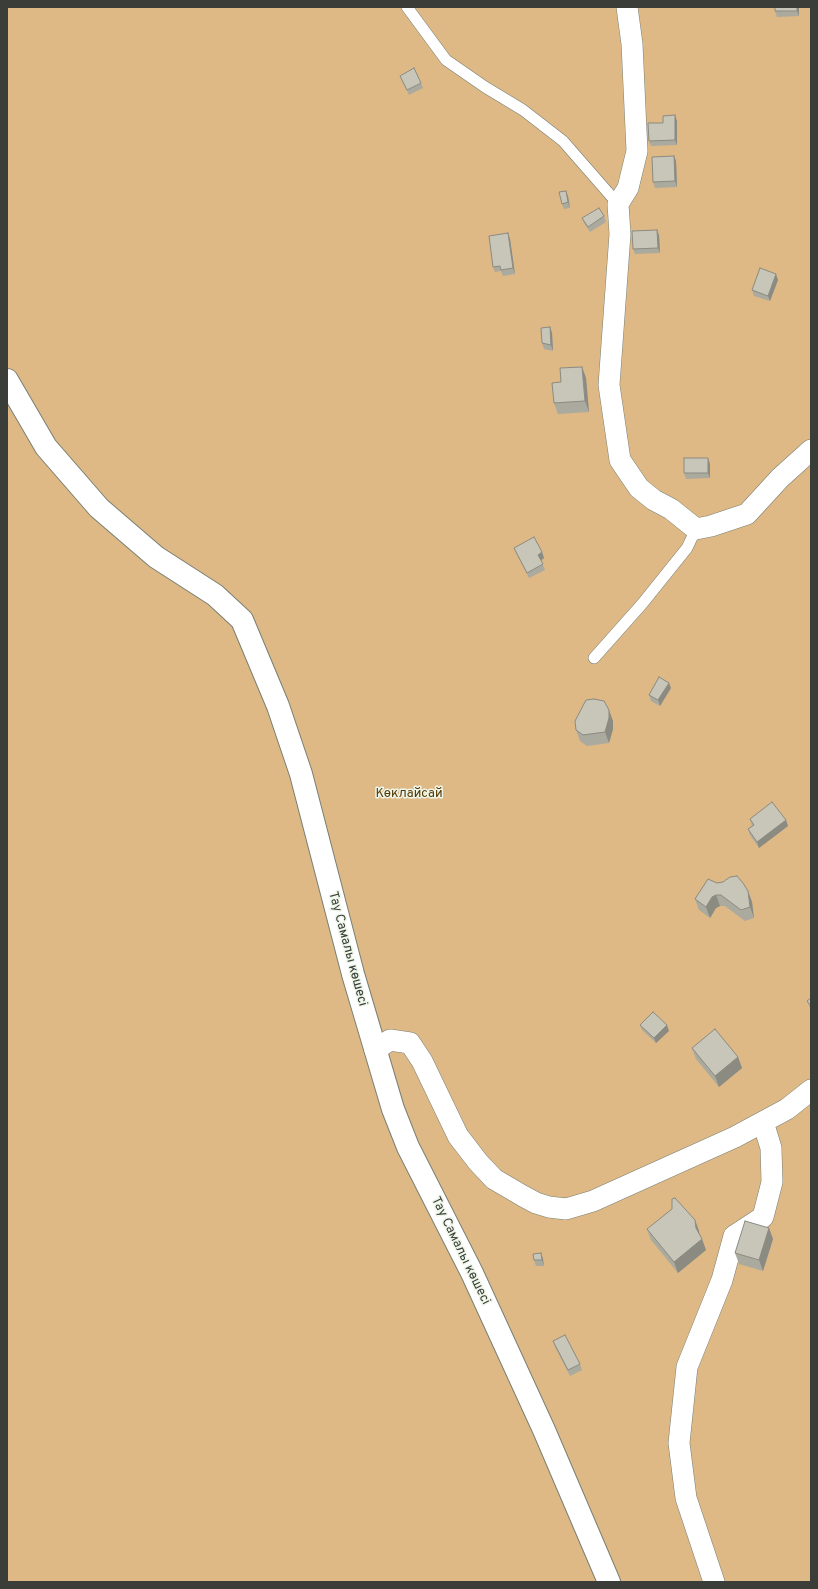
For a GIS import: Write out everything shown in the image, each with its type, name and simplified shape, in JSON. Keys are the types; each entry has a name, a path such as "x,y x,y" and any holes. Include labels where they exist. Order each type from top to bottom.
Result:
{"street":[{"path":"627,7 632,44 637,151 628,188 618,204 620,234 609,385 620,460 639,488 654,500 671,509 696,530 747,514 780,478 811,450"},
{"name":"Тау Самалы көшесі","path":"7,380 46,446 99,508 156,557 215,595 242,620 278,706 301,774 353,974 393,1109 408,1147 481,1294 547,1437 609,1582"},
{"path":"375,1050 390,1040 410,1043 422,1061 458,1136 478,1162 494,1179 536,1203 549,1207 566,1209 592,1201 735,1137 787,1109 811,1090"},
{"path":"714,1582 686,1498 679,1443 687,1367 722,1280 734,1236 763,1218 772,1182 771,1148 763,1122"}],"lane":[{"path":"407,7 446,60 523,110 563,141 618,204"},
{"path":"594,658 642,604 687,548 696,530"}],"green space":[{"name":"Көклайсай","path":"7,7 811,7 811,1582 7,1582"}],"building":[{"path":"775,7 797,7 797,11 775,11"},
{"path":"414,68 421,83 407,90 400,76"},
{"path":"675,115 675,140 649,141 648,123 663,123 663,116"},
{"path":"674,156 675,181 653,182 652,157"},
{"path":"566,191 568,202 562,204 559,192"},
{"path":"599,208 604,216 588,227 582,218"},
{"path":"657,230 658,248 633,249 632,231"},
{"path":"508,233 513,268 501,270 500,266 493,267 489,236"},
{"path":"760,268 776,274 768,296 752,290"},
{"path":"550,327 551,345 542,343 541,328"},
{"path":"582,367 585,401 554,403 552,383 561,382 560,368"},
{"path":"684,458 708,458 708,473 684,473"},
{"path":"534,537 542,552 538,555 543,564 527,573 514,548"},
{"path":"659,677 669,683 658,700 649,695"},
{"path":"594,699 604,701 609,710 609,718 605,732 583,735 576,730 575,721 586,700"},
{"path":"772,802 786,820 757,842 748,829 754,825 750,819"},
{"path":"737,876 748,891 750,907 741,910 721,895 712,897 706,907 695,899 708,879 717,883 723,882 730,877"},
{"path":"811,998 811,1006 807,1001"},
{"path":"653,1012 667,1025 654,1038 640,1025"},
{"path":"715,1029 738,1057 715,1076 692,1048"},
{"path":"675,1198 695,1220 696,1228 702,1239 674,1262 647,1229 672,1209 672,1199"},
{"path":"745,1221 769,1228 759,1260 735,1253"},
{"path":"541,1253 542,1260 534,1260 533,1254"},
{"path":"565,1335 580,1364 568,1370 553,1341"}]}
